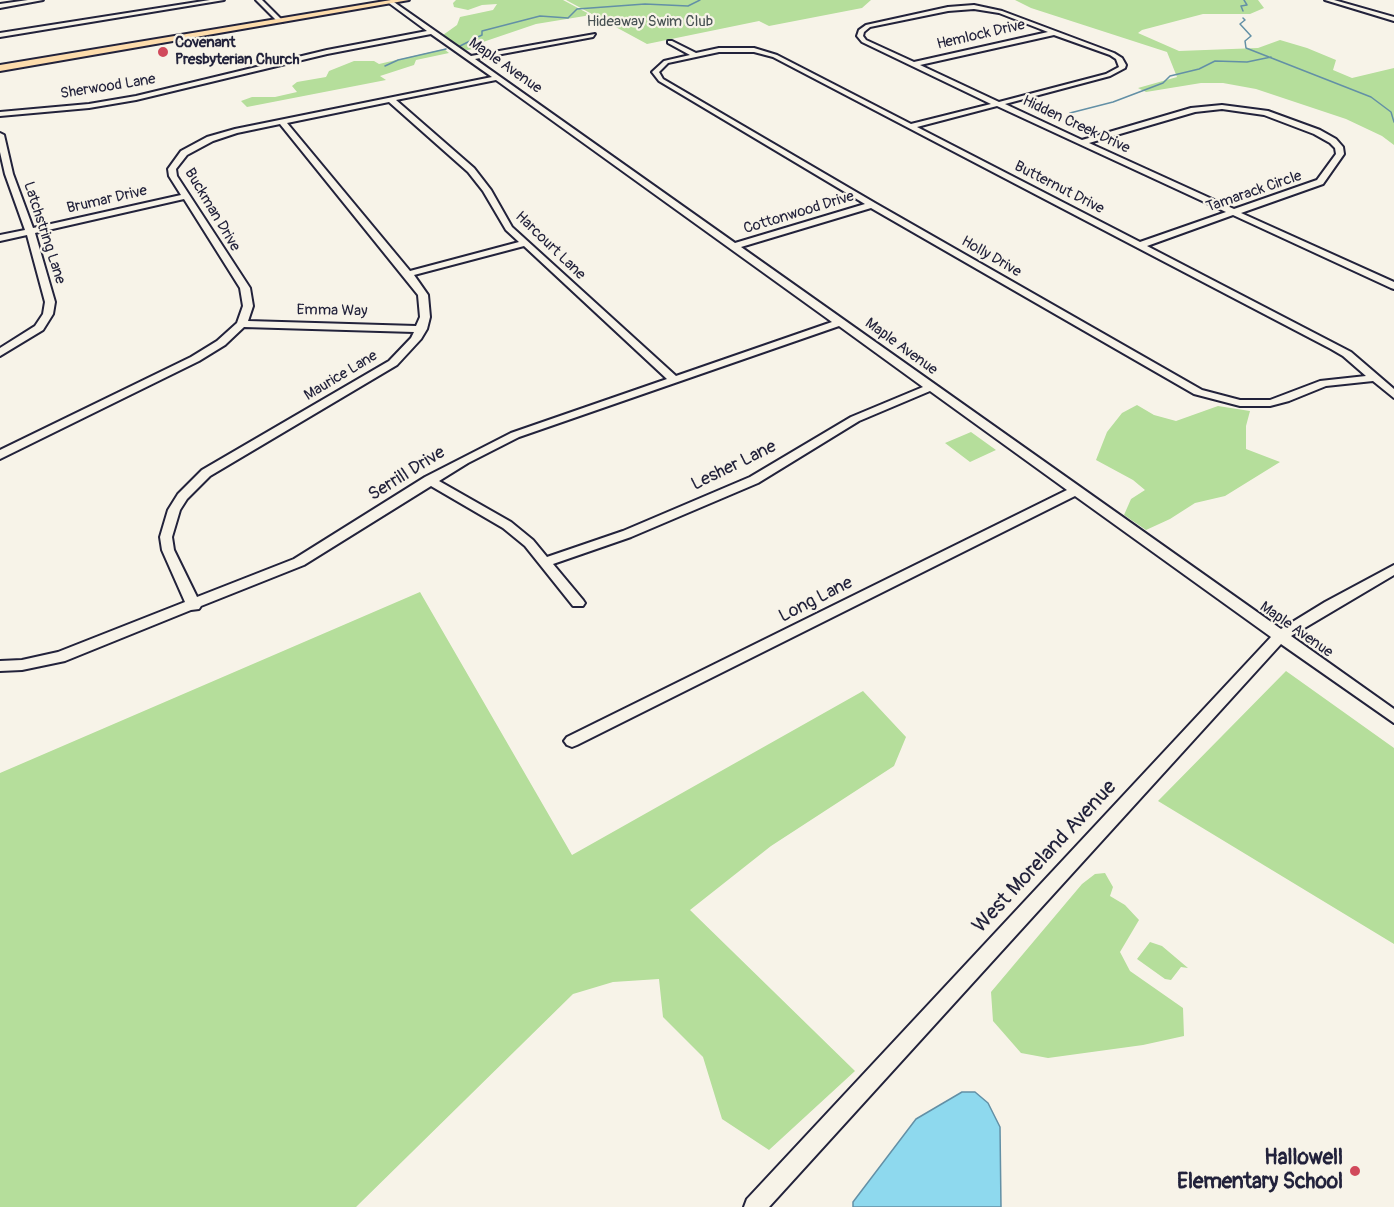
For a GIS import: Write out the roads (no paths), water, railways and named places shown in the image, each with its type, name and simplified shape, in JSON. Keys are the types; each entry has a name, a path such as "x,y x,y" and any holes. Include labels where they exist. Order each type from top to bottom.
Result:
{"main road":[{"path":"0,68 405,0"}],"street":[{"path":"0,6 40,0"},
{"path":"0,35 221,0"},
{"path":"259,0 280,21"},
{"path":"1328,0 1394,19"},
{"name":"Maple Avenue","path":"391,3 1394,717"},
{"path":"911,126 1108,75 1122,68 1123,65 1119,58 1112,54 1000,12 972,4"},
{"name":"Hidden Creek Drive","path":"972,4 868,26 861,31 860,36 864,41 998,104 1394,286"},
{"name":"Sherwood Lane","path":"0,114 89,106 136,98 327,52 431,32"},
{"name":"Hemlock Drive","path":"914,64 1054,33"},
{"path":"469,58 592,35"},
{"path":"670,42 694,55"},
{"name":"Butternut Drive","path":"694,55 736,49 767,54 911,126 1335,346 1394,395"},
{"name":"Holly Drive","path":"694,55 666,62 657,69 655,75 872,205 1174,380 1209,396 1240,403 1270,403 1286,399 1324,383 1375,378"},
{"name":"Buckman Drive","path":"242,324 248,306 245,288 173,176 172,169 184,153 210,139 496,78"},
{"name":"Harcourt Lane","path":"391,100 471,171 487,190 509,228 675,380"},
{"name":"Tamarack Circle","path":"1083,142 1194,110 1222,107 1265,113 1317,132 1339,147 1340,154 1320,182 1140,245"},
{"path":"282,122 423,295 426,306 422,329"},
{"name":"Latchstring Lane","path":"0,135 5,174 30,231 50,307 46,319 39,328 0,353"},
{"name":"Brumar Drive","path":"0,238 186,196"},
{"name":"Cottonwood Drive","path":"734,246 872,205"},
{"path":"408,274 525,243"},
{"name":"Serrill Drive","path":"0,666 22,665 60,657 194,606 299,562 329,546 429,480 515,435 841,322"},
{"path":"0,455 195,359 221,343 242,324"},
{"name":"Emma Way","path":"242,324 422,329"},
{"name":"Maurice Lane","path":"194,606 168,550 166,537 174,510 182,496 206,473 379,373 405,350 422,329"},
{"name":"Lesher Lane","path":"545,562 627,534 754,480 855,419 931,387"},
{"path":"429,480 507,525 529,543 578,603"},
{"name":"Long Lane","path":"572,741 1076,490"},
{"name":"West Moreland Avenue","path":"755,1207 1279,637 1394,569"}],"water":[{"path":"962,1092 975,1092 988,1103 1000,1127 1001,1207 853,1207 853,1202 916,1119"}],"waterway":[{"path":"460,46 482,35 482,31 540,16 568,18 577,9 645,4 688,6 700,0"},
{"path":"1243,11 1241,6 1247,5 1244,0"},
{"path":"1243,18 1245,20 1240,24 1251,36 1245,41 1246,48 1270,57"},
{"path":"385,66 398,60 446,49"},
{"path":"1070,113 1113,102 1163,83 1170,76 1199,69 1215,61 1247,62 1270,57"},
{"path":"1270,57 1371,97 1391,112 1394,122"}],"place":[{"name":"Covenant Presbyterian Church","path":"163,52"},
{"name":"Hallowell Elementary School","path":"1355,1171"}],"park label":[{"name":"Hideaway Swim Club","path":"650,22"}]}
